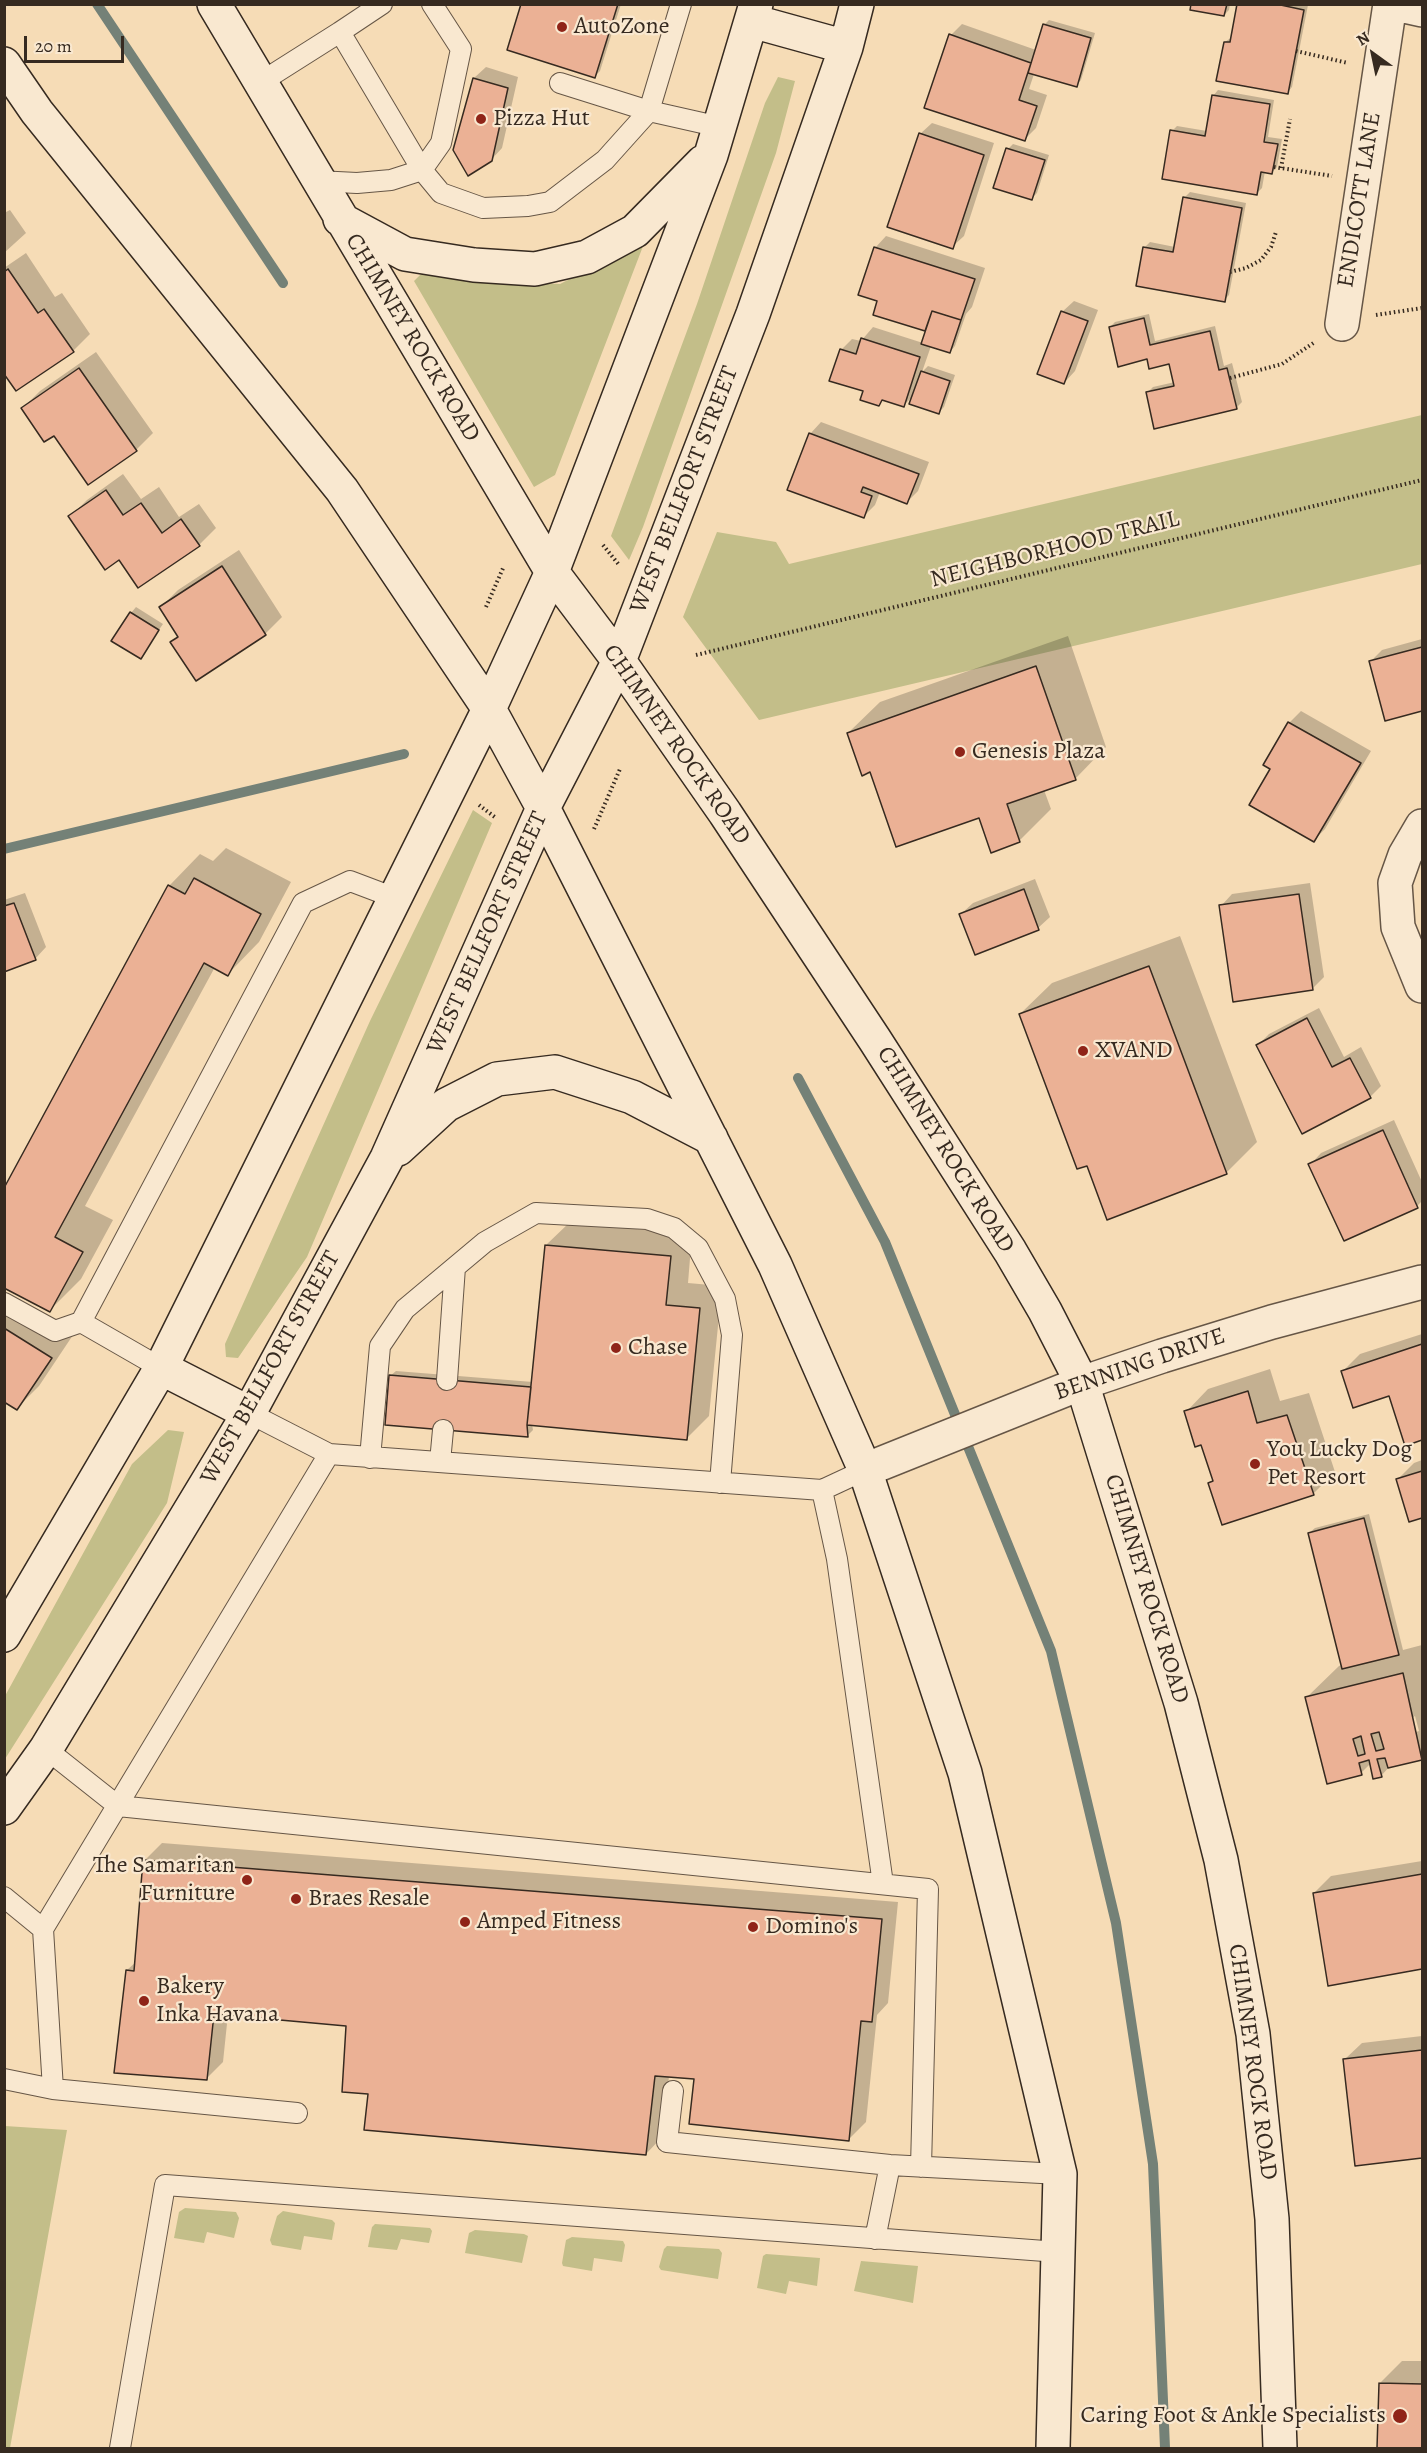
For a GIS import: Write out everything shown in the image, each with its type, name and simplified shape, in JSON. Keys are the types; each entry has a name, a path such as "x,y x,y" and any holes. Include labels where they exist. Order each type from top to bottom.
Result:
{"main road":[{"name":"CHIMNEY ROCK ROAD","path":"214,4 317,181 552,572 619,661 725,813 875,1040 1010,1251 1045,1311 1082,1383 1181,1703 1221,1860 1253,2034 1272,2219 1280,2448"},
{"name":"WEST BELLFORT STREET","path":"4,1808 46,1749 249,1413 387,1158 543,808 619,661 753,314 846,47 857,4"},
{"name":"ENDICOTT LANE","path":"1342,324 1390,4"},
{"path":"1395,4 1422,10"},
{"path":"4,1635 161,1368 489,709 552,572 715,141 754,13 846,47"},
{"path":"4,64 37,112 342,490 489,709 543,808 775,1265 865,1470 965,1773 1060,2174 1053,2448"},
{"path":"340,219 405,254 474,266 535,269 587,257 634,231 715,141"},
{"path":"1421,827 1405,855 1395,883 1398,927 1422,986"},
{"path":"387,1158 446,1105 497,1079 555,1072 632,1097 711,1138"},
{"name":"BENNING DRIVE","path":"865,1470 1082,1383 1272,1322 1422,1282"},
{"path":"161,1368 249,1413"}],"lane":[{"path":"261,82 382,4"},
{"path":"317,181 357,183 391,180 422,170 441,143 461,49 432,4"},
{"path":"340,32 422,170 441,193 483,208 528,206 550,202 605,160 649,111 681,4"},
{"path":"560,83 649,111 715,141"},
{"path":"4,1304 55,1331 81,1322 303,903 350,881 395,898"},
{"path":"370,1458 380,1346 405,1309 485,1242 536,1213 647,1219 674,1228 698,1248 725,1299 732,1335 720,1483"},
{"path":"447,1380 455,1267"},
{"path":"81,1322 161,1368"},
{"path":"249,1413 329,1454 370,1458 822,1490 865,1470"},
{"path":"440,1462 443,1430"},
{"path":"53,2089 44,1929 329,1454"},
{"path":"822,1490 837,1559 883,1884"},
{"path":"46,1749 118,1806 928,1889 921,2167"},
{"path":"4,1897 44,1929"},
{"path":"4,2079 53,2089 297,2113"},
{"path":"673,2091 667,2142 890,2165 1060,2174"},
{"path":"875,2239 890,2165"},
{"path":"120,2448 165,2185 1058,2252"}],"path":[{"path":"1296,51 1380,70"},
{"path":"1281,168 1290,119"},
{"path":"1274,167 1363,180"},
{"path":"1230,272 1246,268 1261,260 1271,247 1276,232"},
{"path":"1230,378 1282,364 1342,324 1388,311 1422,308"},
{"name":"NEIGHBORHOOD TRAIL","path":"696,655 1422,480"},
{"path":"603,545 622,569"},
{"path":"486,607 504,566"},
{"path":"594,829 620,769"},
{"path":"476,802 496,818"}],"shaded area":[{"path":"778,77 795,81 776,153 643,527 629,560 611,536 697,304 765,103"},
{"path":"645,241 555,475 534,487 414,281 425,270 464,281 560,284"},
{"path":"1422,415 1422,564 759,720 683,617 717,532 776,542 789,564"},
{"path":"473,810 492,823 307,1257 238,1358 226,1357 225,1344 370,1021"},
{"path":"168,1430 184,1432 167,1503 5,1759 5,1696 132,1464"},
{"path":"5,2126 67,2130 10,2448 4,2448"},
{"path":"185,2208 236,2212 239,2218 234,2238 207,2232 204,2243 174,2238 179,2212"},
{"path":"283,2211 332,2220 335,2223 332,2240 304,2236 301,2250 272,2245 270,2240 277,2216"},
{"path":"375,2224 430,2228 432,2231 429,2243 401,2239 397,2250 368,2247 372,2227"},
{"path":"475,2230 528,2236 522,2263 465,2253 469,2233"},
{"path":"572,2237 623,2241 625,2245 622,2262 594,2258 592,2271 563,2266 566,2240"},
{"path":"667,2246 719,2249 722,2253 718,2279 661,2270 659,2267"},
{"path":"766,2254 820,2258 817,2286 789,2281 786,2294 757,2288 763,2256"},
{"path":"861,2261 918,2266 913,2303 854,2291"}],"building":[{"name":"AutoZone","path":"521,4 618,4 595,78 507,50"},
{"path":"1191,4 1227,4 1224,16 1190,10"},
{"path":"1237,4 1276,4 1304,10 1288,94 1216,81 1224,42 1230,42"},
{"path":"1043,24 1091,38 1077,87 1028,73"},
{"path":"949,34 1031,63 1019,100 1037,106 1025,141 924,108"},
{"name":"Pizza Hut","path":"473,78 508,88 492,161 468,176 453,150"},
{"path":"1212,95 1270,104 1264,142 1278,144 1272,174 1261,172 1257,195 1162,179 1170,130 1205,136"},
{"path":"919,133 984,155 953,249 887,227"},
{"path":"1006,148 1045,160 1032,200 993,188"},
{"path":"1183,197 1242,208 1225,302 1136,286 1143,247 1173,252"},
{"path":"874,247 975,279 961,320 932,311 925,331 873,315 877,301 858,295"},
{"path":"8,269 38,313 44,309 74,352 16,391 4,374 4,272"},
{"path":"932,311 961,320 950,353 921,344"},
{"path":"1061,311 1088,321 1064,384 1037,374"},
{"path":"1144,318 1150,345 1210,331 1219,370 1227,368 1237,409 1154,429 1146,392 1174,386 1169,364 1149,369 1147,359 1118,367 1109,327"},
{"path":"861,338 920,357 904,407 882,400 879,406 860,400 863,391 829,381 840,349 856,354"},
{"path":"79,368 137,451 88,485 54,436 44,442 21,408"},
{"path":"921,371 950,381 939,414 909,404"},
{"path":"809,433 919,474 907,504 863,487 861,492 872,496 864,518 787,490"},
{"path":"106,490 123,515 141,503 162,533 181,519 200,546 138,588 119,560 105,570 68,516"},
{"path":"222,566 266,635 196,681 170,642 178,637 159,607"},
{"path":"130,612 159,630 141,659 111,641"},
{"path":"1422,647 1422,711 1385,721 1369,661"},
{"name":"Genesis Plaza","path":"1036,666 1076,780 1007,804 1020,842 991,853 979,818 896,847 870,772 862,776 847,733"},
{"path":"1288,722 1361,763 1314,842 1249,805 1270,769 1263,765"},
{"path":"194,878 261,914 228,976 204,963 55,1237 83,1252 50,1312 4,1288 4,1188 168,885 185,894"},
{"path":"1024,889 1039,930 975,955 959,914"},
{"path":"1299,894 1313,990 1233,1002 1219,905"},
{"path":"14,903 36,960 4,972 4,906"},
{"path":"1149,966 1227,1174 1107,1220 1087,1166 1077,1169 1019,1014"},
{"path":"1307,1018 1332,1067 1350,1058 1371,1098 1302,1134 1256,1045"},
{"path":"1383,1130 1418,1208 1344,1241 1308,1164"},
{"name":"Chase","path":"545,1245 671,1256 666,1305 700,1308 687,1440 527,1425"},
{"path":"4,1328 52,1358 17,1410 4,1402"},
{"path":"1422,1344 1422,1440 1405,1446 1389,1396 1353,1408 1341,1371"},
{"path":"389,1375 531,1387 528,1437 385,1425"},
{"name":"You Lucky Dog Pet Resort","path":"1248,1391 1257,1423 1287,1415 1314,1495 1222,1525 1208,1483 1213,1481 1201,1445 1195,1447 1184,1411"},
{"path":"1422,1471 1422,1518 1409,1522 1396,1479"},
{"path":"1364,1518 1399,1655 1342,1669 1308,1533"},
{"path":"1403,1673 1422,1760 1388,1768 1385,1758 1377,1759 1382,1777 1373,1779 1369,1760 1359,1763 1362,1775 1327,1784 1305,1697","holes":["1379,1732 1384,1749 1376,1751 1371,1734","1361,1736 1365,1754 1358,1756 1353,1739"]},
{"path":"143,1860 882,1919 872,2022 861,2021 849,2141 689,2124 694,2079 655,2076 646,2155 364,2130 368,2094 342,2092 346,2026 214,2014 207,2080 114,2073 126,1970 134,1971"},
{"path":"1422,1874 1422,1969 1328,1986 1313,1893"},
{"path":"1422,2050 1422,2158 1355,2166 1343,2059"},
{"name":"Caring Foot & Ankle Specialists","path":"1379,2383 1422,2384 1422,2448 1377,2448"}],"waterway":[{"path":"97,4 283,283"},
{"path":"4,849 404,754"},
{"path":"798,1078 885,1242 1051,1651 1116,1923 1153,2164 1165,2448"}],"place":[{"name":"AutoZone","path":"562,27"},
{"name":"Pizza Hut","path":"481,119"},
{"name":"Genesis Plaza","path":"960,752"},
{"name":"XVAND","path":"1083,1051"},
{"name":"Chase","path":"616,1348"},
{"name":"You Lucky Dog Pet Resort","path":"1255,1464"},
{"name":"The Samaritan Furniture","path":"247,1880"},
{"name":"Braes Resale","path":"296,1899"},
{"name":"Amped Fitness","path":"465,1922"},
{"name":"Domino's","path":"753,1927"},
{"name":"Bakery Inka Havana","path":"144,2001"},
{"name":"Caring Foot & Ankle Specialists","path":"1400,2416"}]}
